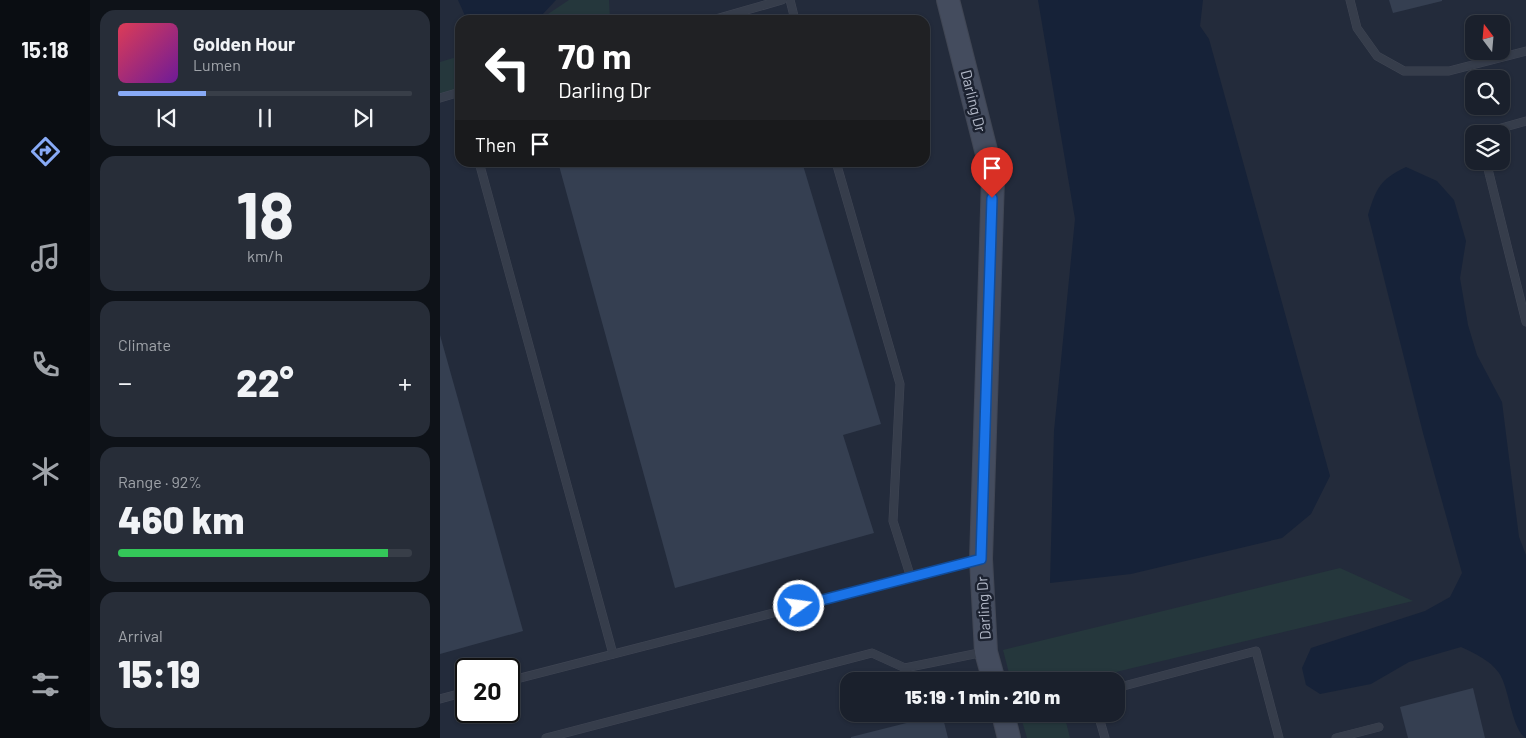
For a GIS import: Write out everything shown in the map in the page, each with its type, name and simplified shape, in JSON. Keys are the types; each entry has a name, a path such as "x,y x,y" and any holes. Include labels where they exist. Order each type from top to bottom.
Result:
{"street":[{"name":"Darling Dr","path":"948,0 993,178 981,559 986,652 992,672"},
{"path":"1005,722 1010,738"}],"lane":[{"path":"730,15 782,0"},
{"path":"790,0 794,15"},
{"path":"1350,0 1357,28 1377,56 1404,71 1449,71 1526,51"},
{"path":"440,98 455,94"},
{"path":"1510,126 1526,121"},
{"path":"480,167 613,654"},
{"path":"837,167 900,384 893,521 911,578"},
{"path":"1488,170 1526,322"},
{"path":"520,678 981,559"},
{"path":"1125,686 1256,651 1279,738"},
{"path":"546,738 872,653 905,668 986,652"},
{"path":"440,699 455,695"},
{"path":"1100,722 1105,738"},
{"path":"1336,738 1379,726"}],"shaded area":[{"path":"569,0 609,0 610,15 546,15"},
{"path":"455,58 455,91 440,95 440,62"},
{"path":"1340,568 1413,601 1116,672 1009,672 1003,650"},
{"path":"1022,722 1066,722 1070,738 1027,738"}],"water":[{"path":"458,0 556,0 542,15 465,15"},
{"path":"1038,0 1203,0 1200,26 1209,39 1330,476 1311,514 1282,538 1131,574 1050,583 1054,431 1075,219"},
{"path":"1406,167 1437,181 1454,200 1466,241 1460,278 1468,325 1477,355 1502,402 1519,537 1526,555 1526,738 1517,727 1499,673 1476,654 1461,647 1409,662 1371,684 1320,694 1306,685 1302,668 1311,648 1425,611 1450,597 1462,573 1423,433 1368,215 1380,186 1390,176"}],"building":[{"path":"1389,0 1442,0 1442,1 1393,13"},
{"path":"559,167 804,167 881,424 843,435 874,533 675,588"},
{"path":"440,335 523,631 440,654"},
{"path":"1473,688 1485,738 1408,738 1400,707"},
{"path":"910,722 944,722 948,738 851,738"}],"route":[{"path":"799,606 981,559 992,198"}]}
